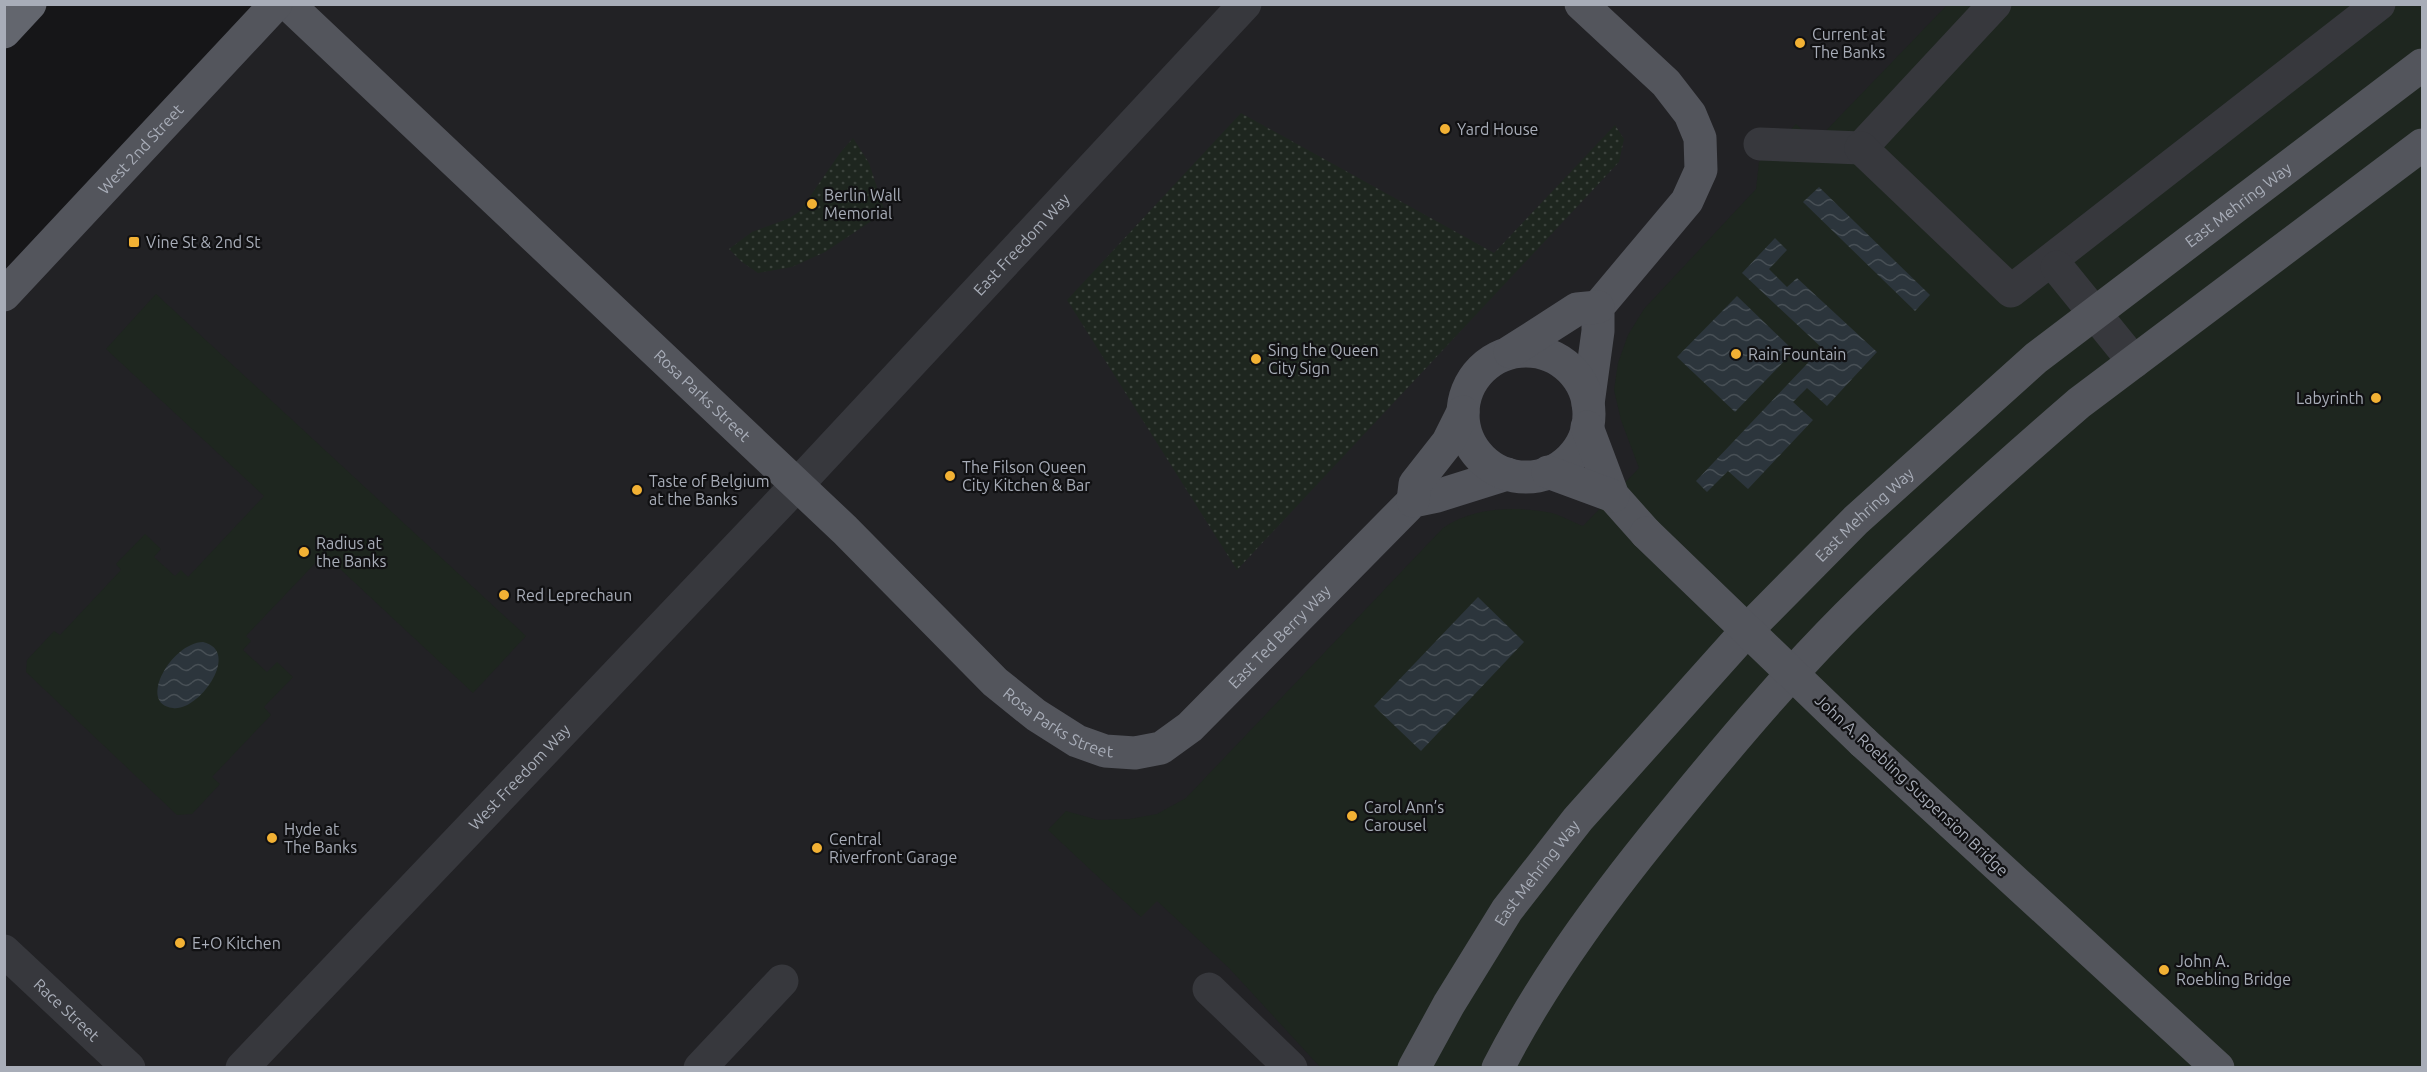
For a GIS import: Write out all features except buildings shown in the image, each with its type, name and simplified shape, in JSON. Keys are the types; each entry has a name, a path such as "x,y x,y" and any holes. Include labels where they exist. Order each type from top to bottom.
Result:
{"highway":[{"path":"4,32 30,4"}],"main road":[{"name":"West 2nd Street","path":"4,295 276,4"},
{"name":"Rosa Parks Street","path":"288,4 845,530 995,682 1036,715 1077,741 1105,751 1135,753"},
{"path":"1587,6 1666,83 1690,114 1700,138 1701,170 1687,201 1598,307 1598,331 1588,416 1580,446 1566,462 1548,472 1528,477 1507,474 1488,465 1474,449 1465,432 1462,412 1466,393 1476,374 1491,361 1510,352 1577,309 1598,307"},
{"name":"East Mehring Way","path":"1414,1068 1449,1004 1507,910 1578,819 1749,628 1856,519 2036,358 2422,65"},
{"path":"1498,1068 1509,1046 1572,944 1646,847 1745,726 1864,599 2079,403 2422,146"},
{"path":"1510,352 1531,351 1551,356 1569,367 1581,384 1588,416"},
{"name":"East Ted Berry Way","path":"1135,753 1161,748 1190,727 1413,501 1415,484 1448,442 1462,412"},
{"name":"John A. Roebling Suspension Bridge","path":"1588,416 1613,496 1646,533 1863,742 2208,1058"},
{"name":"John A. Roebling Suspension Bridge","path":"1548,472 1613,496"},
{"path":"1413,501 1437,496 1507,474"}],"street":[{"name":"East Freedom Way","path":"797,485 1245,4"},
{"path":"1861,148 1995,4"},
{"path":"1760,144 1861,148 2011,291 2379,4"},
{"path":"2056,267 2134,362"},
{"name":"West Freedom Way","path":"242,1068 797,485"},
{"name":"Race Street","path":"4,951 129,1068"},
{"path":"700,1068 782,981"},
{"path":"1209,989 1291,1068"}],"shaded area":[{"path":"276,5 2422,5 1414,1067 5,1067 4,295"},
{"path":"1947,5 2422,5 2422,1067 1320,1067 1229,968 1157,901 1141,917 1048,830 1066,811 1098,820 1130,819 1157,814 1186,798 1443,528 1455,521 1481,512 1524,509 1552,513 1583,526 1639,468 1621,420 1614,390 1618,363 1628,335 1644,309 1756,189 1759,162 1796,124 1815,142"},
{"path":"1241,113 1494,253 1615,125 1624,139 1619,162 1237,570 1067,300"},
{"path":"853,138 869,163 885,212 825,252 792,267 758,273 729,249 752,232 790,218 800,211"},
{"path":"156,294 526,636 473,693 324,554 246,636 251,641 243,650 267,672 277,662 293,677 264,707 271,715 212,777 220,784 192,814 177,815 26,672 27,660 54,631 60,635 121,570 116,564 145,534 161,549 154,557 175,576 181,570 188,577 264,496 106,349"}],"water":[{"path":"1819,187 1930,295 1915,311 1803,202"},
{"path":"1775,238 1787,250 1769,269 1787,287 1797,278 1877,352 1827,406 1807,388 1793,402 1813,420 1748,489 1728,471 1707,492 1696,481 1822,348 1742,273"},
{"name":"Rain Fountain","path":"1737,296 1794,351 1735,412 1677,357"},
{"path":"1478,597 1524,642 1421,751 1374,706"},
{"path":"203,642 214,648 218,657 218,668 212,680 194,701 183,707 173,708 163,704 158,696 162,674 180,652 191,645"}],"place":[{"name":"Current at The Banks","path":"1800,43"},
{"name":"Yard House","path":"1445,129"},
{"name":"Berlin Wall Memorial","path":"812,204"},
{"name":"Vine St & 2nd St","path":"134,242"},
{"name":"Rain Fountain","path":"1736,354"},
{"name":"Sing the Queen City Sign","path":"1256,359"},
{"name":"Labyrinth","path":"2376,398"},
{"name":"The Filson Queen City Kitchen & Bar","path":"950,476"},
{"name":"Taste of Belgium at the Banks","path":"637,490"},
{"name":"Radius at the Banks","path":"304,552"},
{"name":"Red Leprechaun","path":"504,595"},
{"name":"Carol Ann’s Carousel","path":"1352,816"},
{"name":"Hyde at The Banks","path":"272,838"},
{"name":"Central Riverfront Garage","path":"817,848"},
{"name":"E+O Kitchen","path":"180,943"},
{"name":"John A. Roebling Bridge","path":"2164,970"}]}
